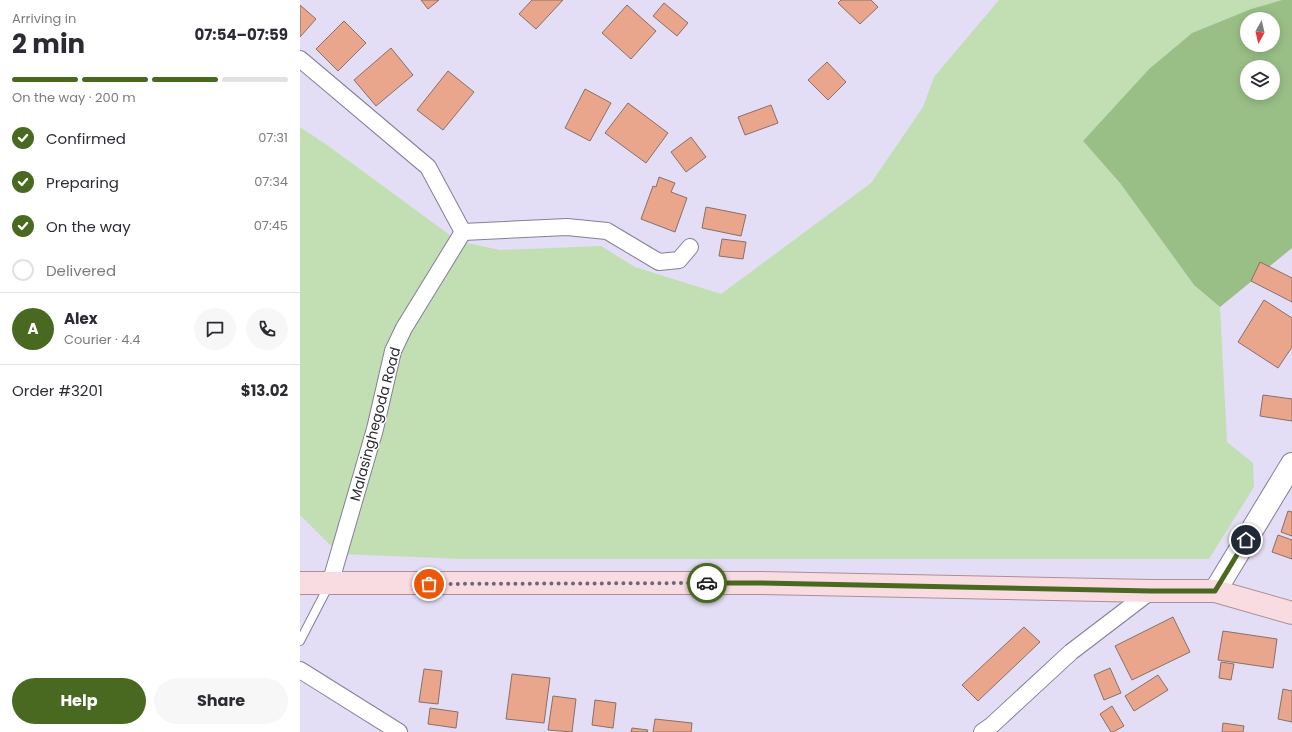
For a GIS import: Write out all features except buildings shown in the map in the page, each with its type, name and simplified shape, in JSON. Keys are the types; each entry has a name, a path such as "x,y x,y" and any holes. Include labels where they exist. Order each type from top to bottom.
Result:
{"main road":[{"path":"300,584 762,583 1215,591 1292,613"}],"street":[{"path":"300,59 428,167 463,232 567,226 607,232 659,262 679,260 690,247"},
{"name":"Malasinghegoda Road","path":"330,584 375,429 393,350 404,328 463,232"},
{"path":"1215,591 1292,464"},
{"path":"982,732 992,725 1071,652 1151,591"},
{"path":"300,670 399,732"}],"lane":[{"path":"300,641 330,584"}],"green space":[{"path":"999,0 1282,0 1240,12 1240,13 1192,33 1149,69 1083,141 1120,183 1194,285 1220,307 1227,442 1253,463 1254,487 1209,559 463,559 339,554 300,515 300,127 327,145 458,241 500,250 601,246 635,267 721,294 871,183 923,107 934,77"},
{"path":"1282,0 1292,0 1292,248 1220,307 1194,285 1120,183 1083,141 1149,69 1192,33 1240,13 1240,52 1280,52 1280,12 1244,12"}],"way so far":[{"path":"429,584 707,583"}],"route":[{"path":"707,583 1215,591 1246,540"}]}
